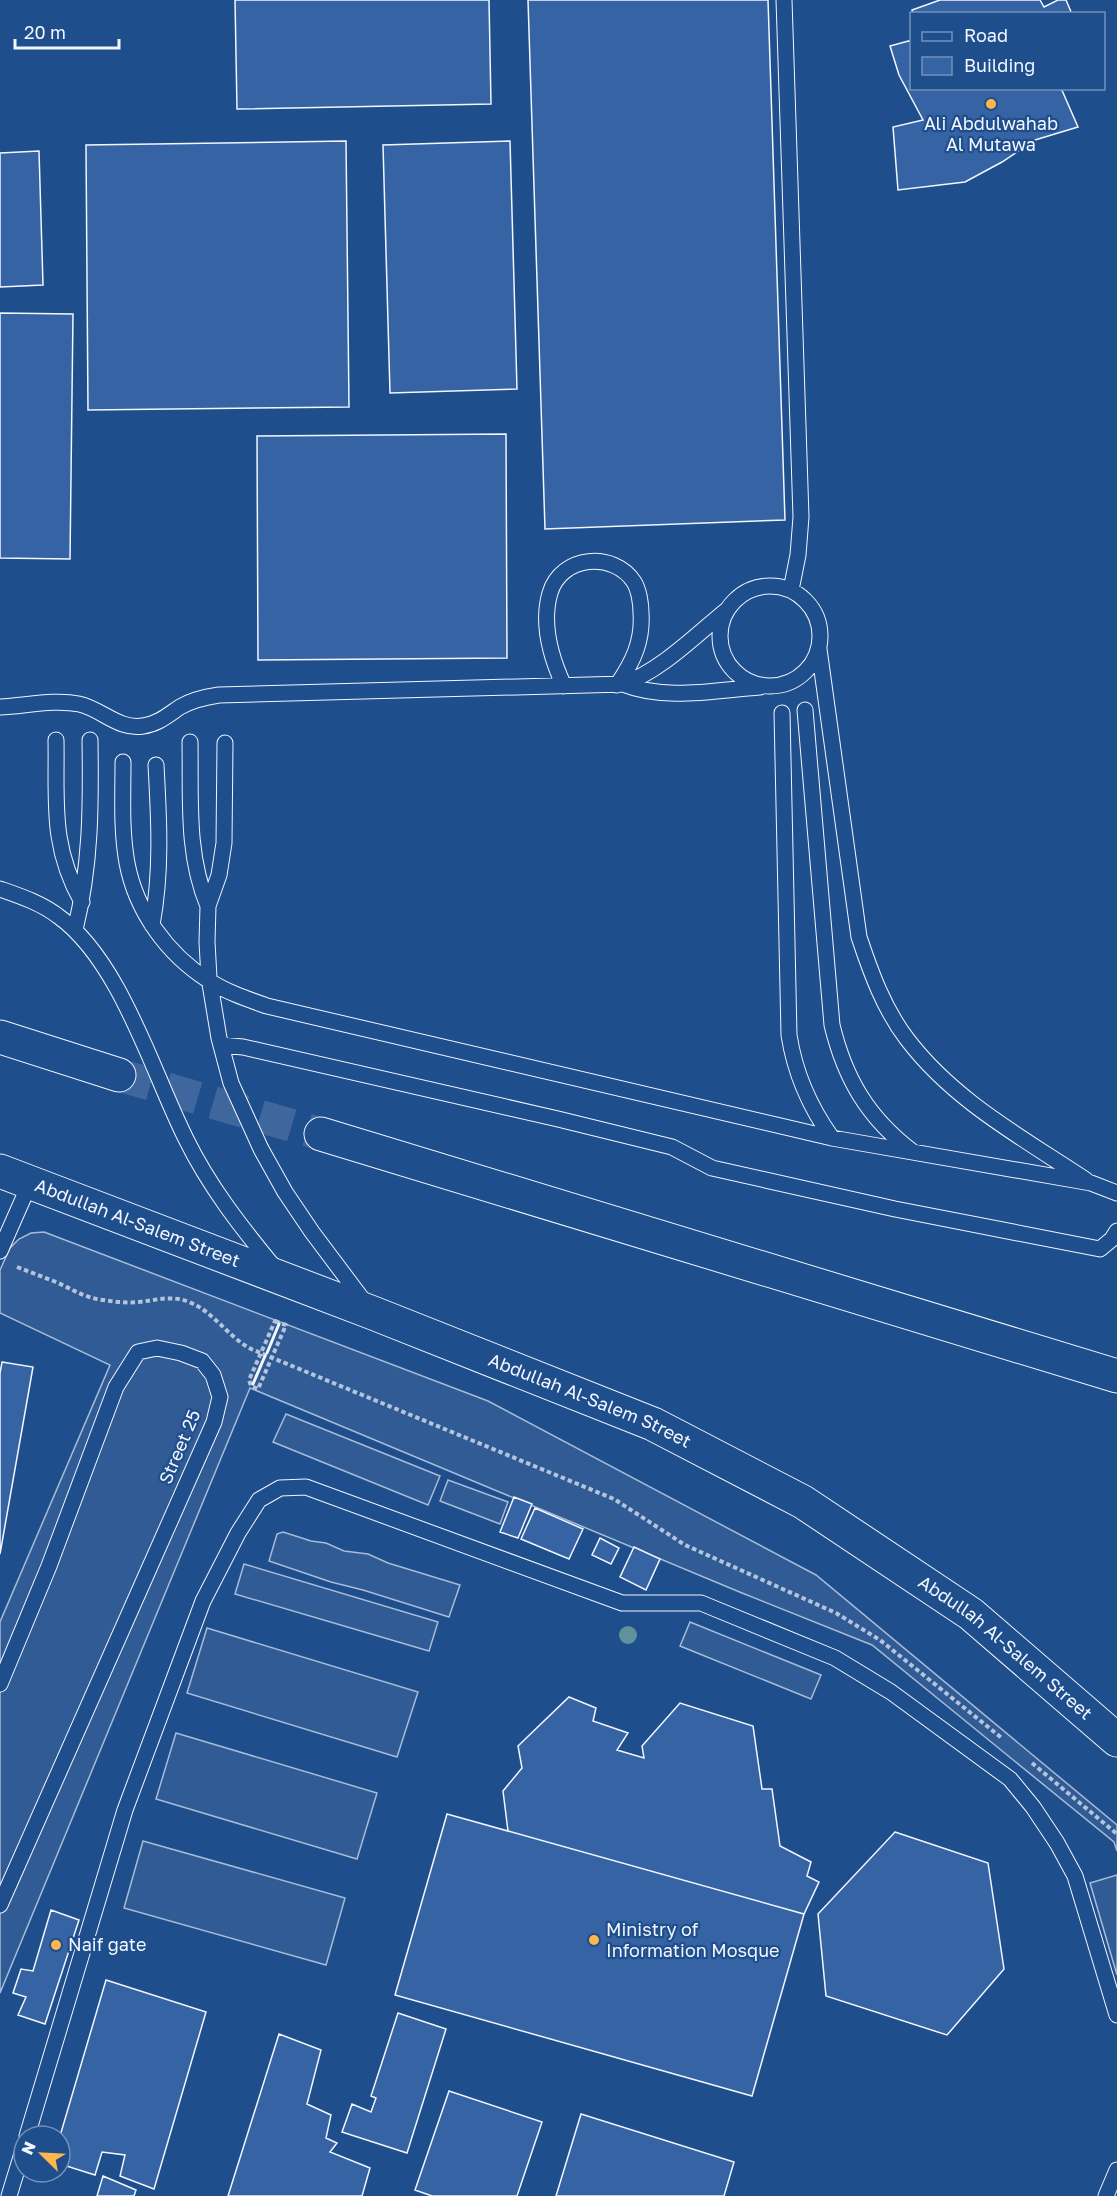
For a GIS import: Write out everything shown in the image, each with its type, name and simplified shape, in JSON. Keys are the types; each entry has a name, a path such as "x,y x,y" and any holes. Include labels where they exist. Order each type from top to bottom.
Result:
{"main road":[{"path":"0,1037 119,1075"},
{"path":"321,1134 1117,1376"},
{"name":"Abdullah Al-Salem Street","path":"15,1177 373,1313 653,1424 803,1502 971,1614 1117,1740"}],"lane":[{"path":"784,0 801,517 798,555 791,590"},
{"path":"564,686 556,669 547,631 550,592 557,579 569,568 583,562 598,561 613,564 626,572 635,584 641,605 642,626 638,648 620,685"},
{"path":"620,685 654,668 729,608 741,595 757,587 774,586 791,590 805,600 815,615 820,632 819,649 859,937 886,1006 906,1038 930,1067 957,1092 987,1115 1091,1183"},
{"path":"729,608 722,623 720,641 725,658 735,672 749,682 766,686"},
{"path":"3,703 78,704 115,722 128,726 143,726 157,723 193,701 219,695 620,685 663,693 783,685 799,677 811,665 819,649"},
{"path":"805,710 832,1025 838,1051 848,1075 876,1119 894,1138 915,1154"},
{"path":"782,713 789,1035 792,1057 807,1100 832,1138"},
{"path":"56,740 58,839 70,882 82,902"},
{"path":"75,930 87,873 91,816 90,740"},
{"path":"190,742 192,846 197,877 208,906"},
{"path":"225,743 224,843 219,875 208,906 207,942 213,1014 221,1045 231,1083 245,1117 280,1183 312,1232 373,1313"},
{"path":"123,762 124,842 127,864 141,906 170,948 209,981 240,996 267,1005 832,1138 1091,1183 1117,1193"},
{"path":"152,925 159,859 156,765"},
{"path":"0,889 39,904 58,916 90,945 103,963 134,1024 205,1176 284,1280"},
{"path":"221,1045 243,1047 558,1119 672,1147 712,1168 895,1209 1100,1248 1112,1239 1117,1231"},
{"path":"0,1251 15,1177"},
{"name":"Street 25","path":"0,1684 49,1566 116,1387 128,1367 138,1352 158,1348 202,1361 213,1375 220,1397 214,1422 0,1905"},
{"path":"31,2124 125,1810 202,1601 238,1533 259,1500 280,1488 306,1487 622,1603 701,1603 835,1659 891,1692 1010,1779 1033,1807 1058,1843 1075,1876 1117,2015"},
{"path":"1106,2196 1117,2170"}],"path":[{"path":"14,1266 100,1300 140,1302 160,1297 189,1302 213,1318 232,1337 261,1353 614,1499 685,1545 836,1613 880,1640 1003,1739"},
{"path":"275,1321 286,1325 258,1389 251,1386 249,1380 261,1353 275,1321"},
{"path":"1030,1761 1117,1834"}],"shaded area":[{"path":"44,1232 488,1401 816,1575 1117,1825 1117,1851 1114,1842 872,1645 250,1388 0,1993 0,1622 110,1365 0,1313 0,1270 10,1248 19,1239 31,1233"},
{"path":"286,1414 440,1476 428,1505 273,1442"},
{"path":"448,1480 508,1502 500,1524 440,1501"},
{"path":"283,1532 326,1543 344,1551 368,1554 388,1563 460,1585 449,1617 269,1561 277,1534"},
{"path":"244,1564 438,1622 429,1651 235,1594"},
{"path":"690,1622 821,1675 811,1699 680,1646"},
{"path":"207,1628 418,1692 397,1757 187,1693"},
{"path":"176,1733 377,1793 357,1859 156,1799"},
{"path":"143,1841 345,1898 326,1965 124,1908"},
{"path":"1117,1875 1117,1975 1090,1883"}],"building":[{"path":"235,0 489,0 491,104 237,109"},
{"path":"528,0 768,0 785,520 545,529"},
{"path":"940,0 1040,0 1044,7 1058,0 1066,0 1071,12 912,12 912,10"},
{"name":"Ali Abdulwahab Al Mutawa","path":"910,41 910,90 1062,90 1078,127 1035,140 1002,162 965,182 898,190 893,127 923,120 899,75 890,46"},
{"path":"346,141 349,407 88,410 86,145"},
{"path":"510,141 517,389 390,393 383,145"},
{"path":"39,151 43,285 0,287 0,153"},
{"path":"0,313 73,314 70,559 0,558"},
{"path":"506,434 507,658 258,660 257,436"},
{"path":"2,1362 33,1367 0,1554 0,1373"},
{"path":"514,1497 532,1504 518,1538 500,1532"},
{"path":"535,1508 583,1529 569,1559 521,1539"},
{"path":"600,1538 619,1548 611,1564 592,1555"},
{"path":"634,1547 660,1559 646,1590 620,1577"},
{"path":"569,1697 596,1708 593,1721 628,1733 617,1750 644,1758 642,1746 680,1703 753,1726 762,1789 772,1789 780,1846 811,1862 807,1876 819,1882 804,1914 508,1831 503,1791 522,1768 518,1746"},
{"name":"Ministry of Information Mosque","path":"447,1814 804,1914 752,2096 395,1995"},
{"path":"895,1832 988,1863 1004,1969 947,2035 826,1996 818,1914"},
{"name":"Naif gate","path":"51,1910 79,1920 45,2024 18,2015 26,1997 13,1993 21,1969 33,1971"},
{"path":"106,1980 206,2012 154,2189 120,2176 125,2155 102,2152 95,2175 72,2168 72,2124 64,2124"},
{"path":"398,2013 446,2029 407,2153 342,2132 352,2104 371,2112 376,2098 371,2096"},
{"path":"279,2034 321,2050 307,2104 331,2115 326,2138 337,2143 330,2152 370,2168 362,2196 228,2196"},
{"path":"449,2091 542,2122 517,2196 432,2196 415,2190"},
{"path":"581,2114 734,2162 724,2196 556,2196"},
{"path":"103,2176 136,2190 134,2196 97,2196"}],"tunnel":[{"path":"119,1075 321,1134"}],"wall":[{"path":"267,1353 279,1324"},
{"path":"253,1384 265,1356"}],"place":[{"name":"Ali Abdulwahab Al Mutawa","path":"991,104"},
{"name":"Ministry of Information Mosque","path":"594,1940"},
{"name":"Naif gate","path":"56,1945"}]}
